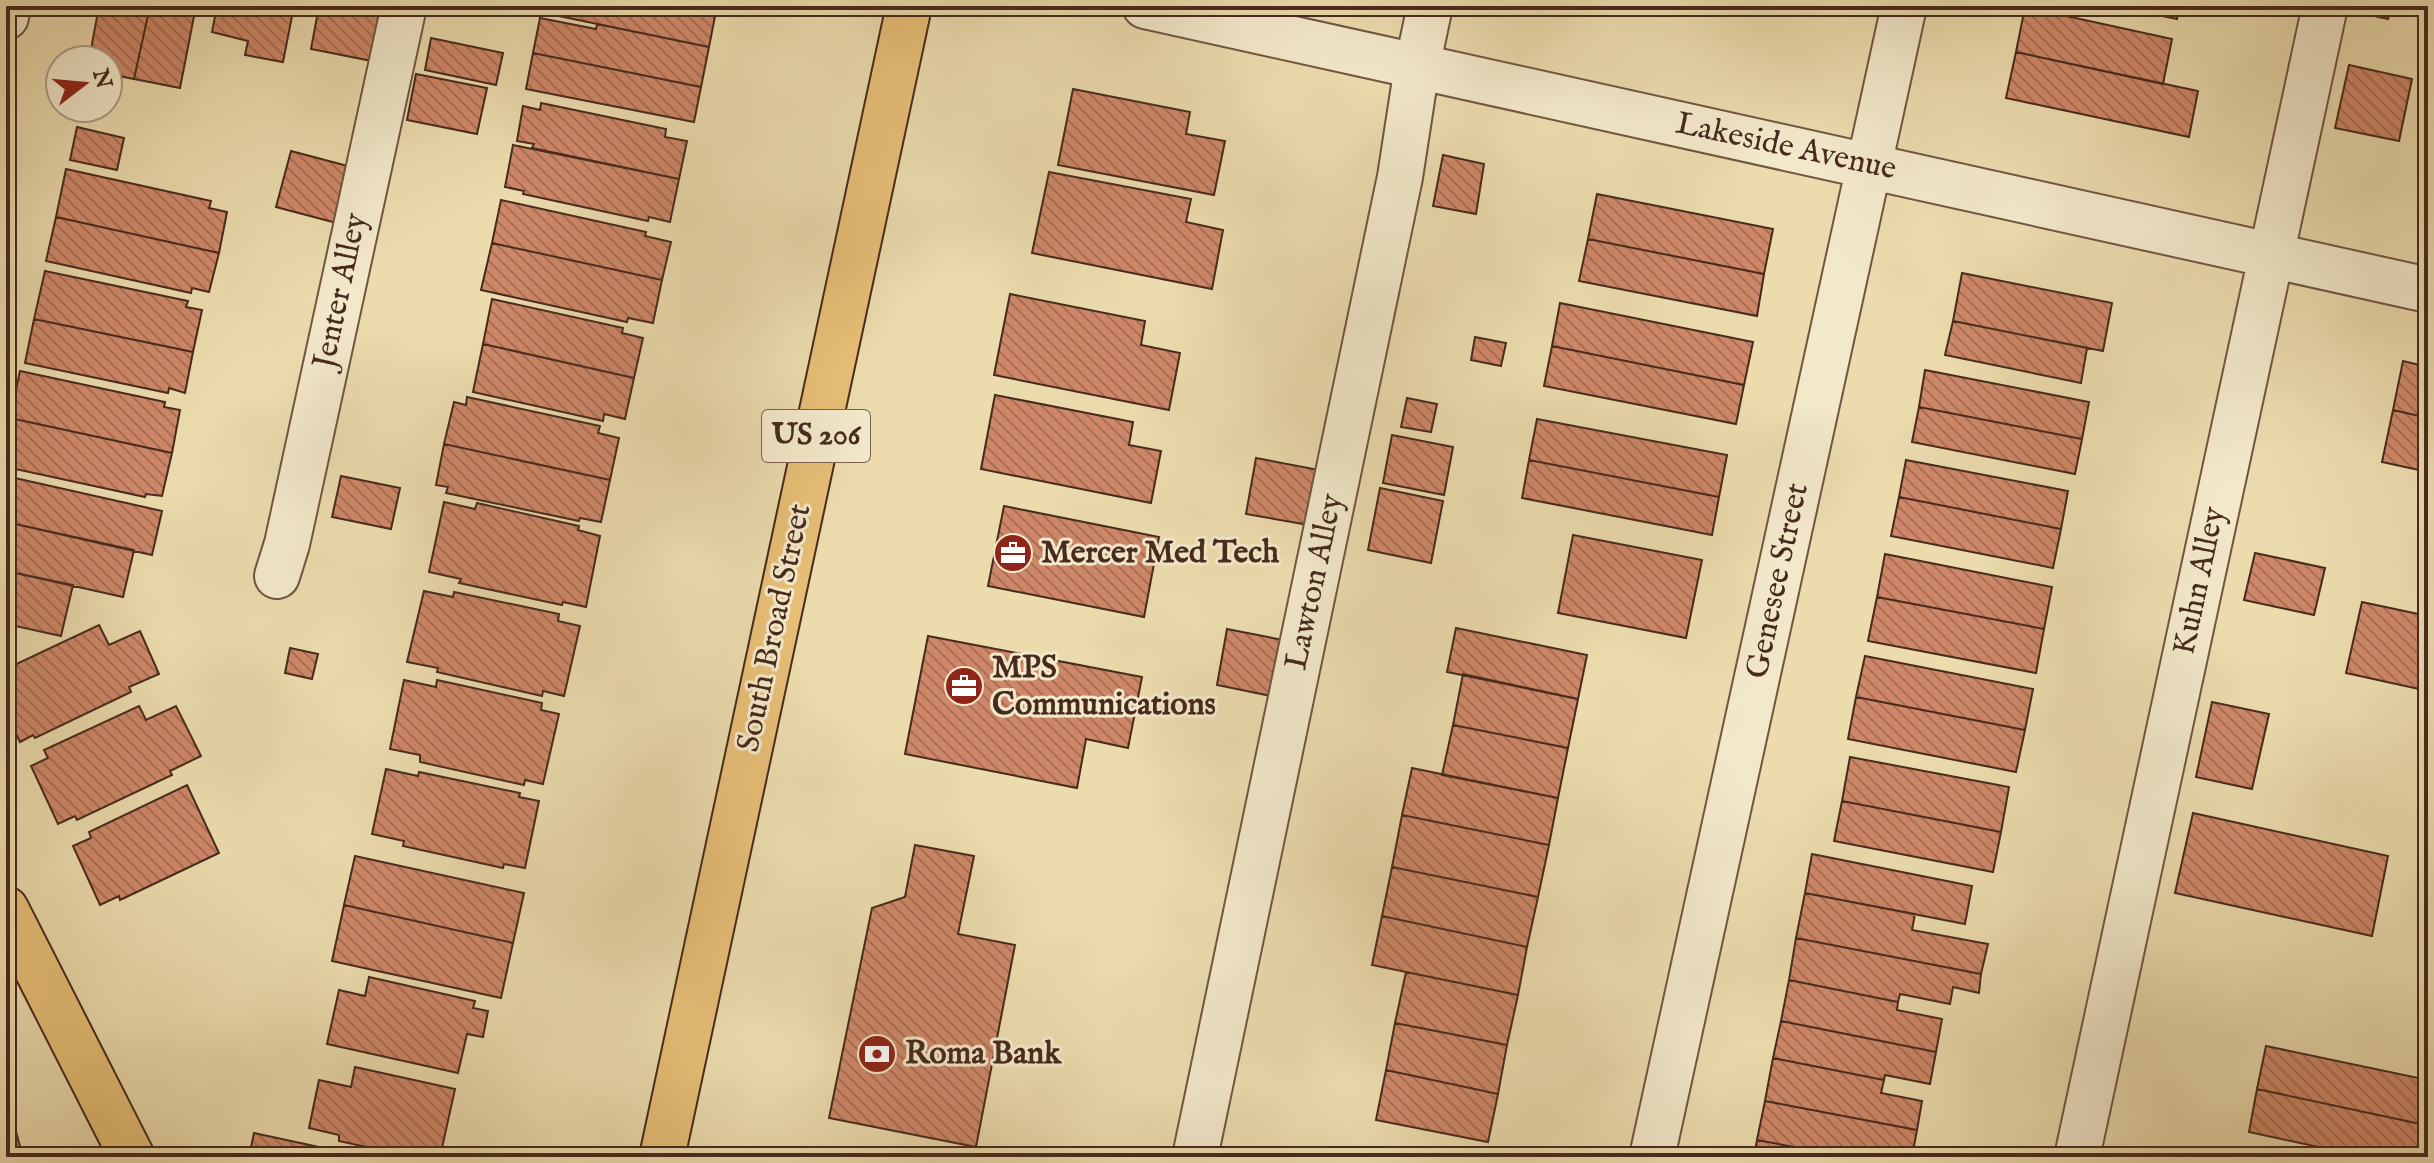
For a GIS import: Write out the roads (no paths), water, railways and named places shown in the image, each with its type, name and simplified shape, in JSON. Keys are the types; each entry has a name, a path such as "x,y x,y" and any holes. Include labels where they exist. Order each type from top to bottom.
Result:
{"main road":[{"name":"South Broad Street","path":"662,1157 909,6"},
{"path":"6,909 132,1157"}],"street":[{"path":"6,17 8,6"},
{"name":"Jenter Alley","path":"277,576 287,544 404,6"},
{"name":"Lakeside Avenue","path":"1145,6 2428,290"},
{"name":"Lawton Alley","path":"1195,1157 1400,177 1430,6"},
{"name":"Genesee Street","path":"1652,1157 1904,6"},
{"name":"Kuhn Alley","path":"2077,1157 2325,6"}],"place":[{"name":"Mercer Med Tech","path":"1013,553"},
{"name":"MPS Communications","path":"964,686"},
{"name":"Roma Bank","path":"877,1054"}]}
